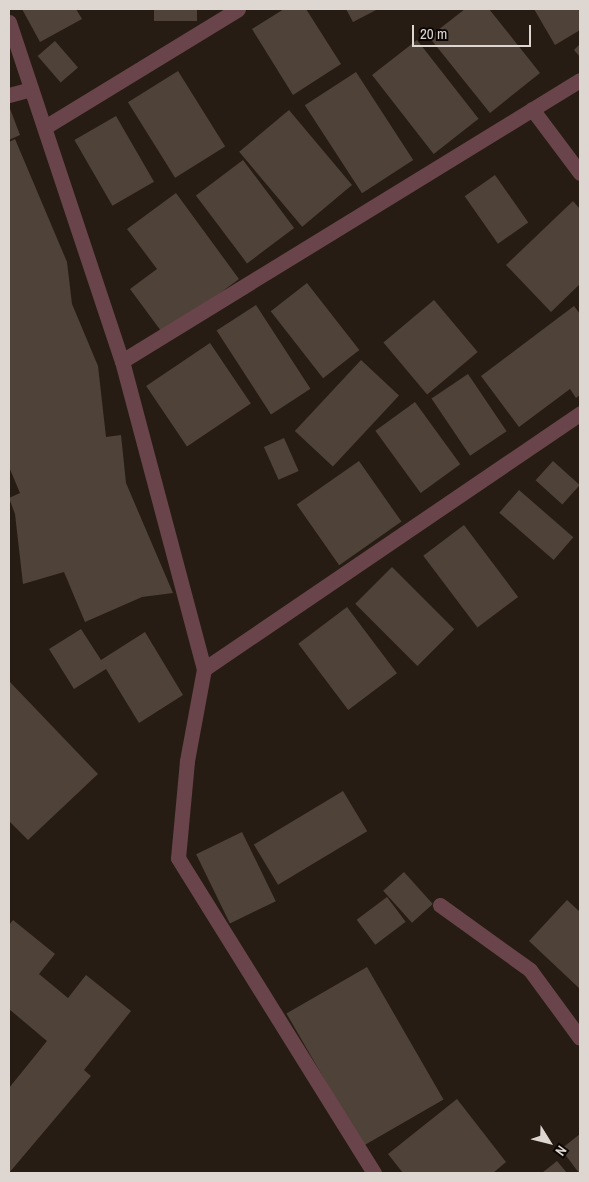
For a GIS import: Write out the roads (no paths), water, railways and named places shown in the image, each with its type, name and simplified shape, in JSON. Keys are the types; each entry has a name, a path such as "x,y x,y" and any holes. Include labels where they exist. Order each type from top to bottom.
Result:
{"street":[{"path":"45,127 238,9"},
{"path":"9,22 122,362 204,669 187,761 178,858 374,1173"},
{"path":"122,362 580,80"},
{"path":"9,95 31,89"},
{"path":"532,109 580,173"},
{"path":"204,669 580,413"},
{"path":"440,905 530,970 580,1038"}]}
